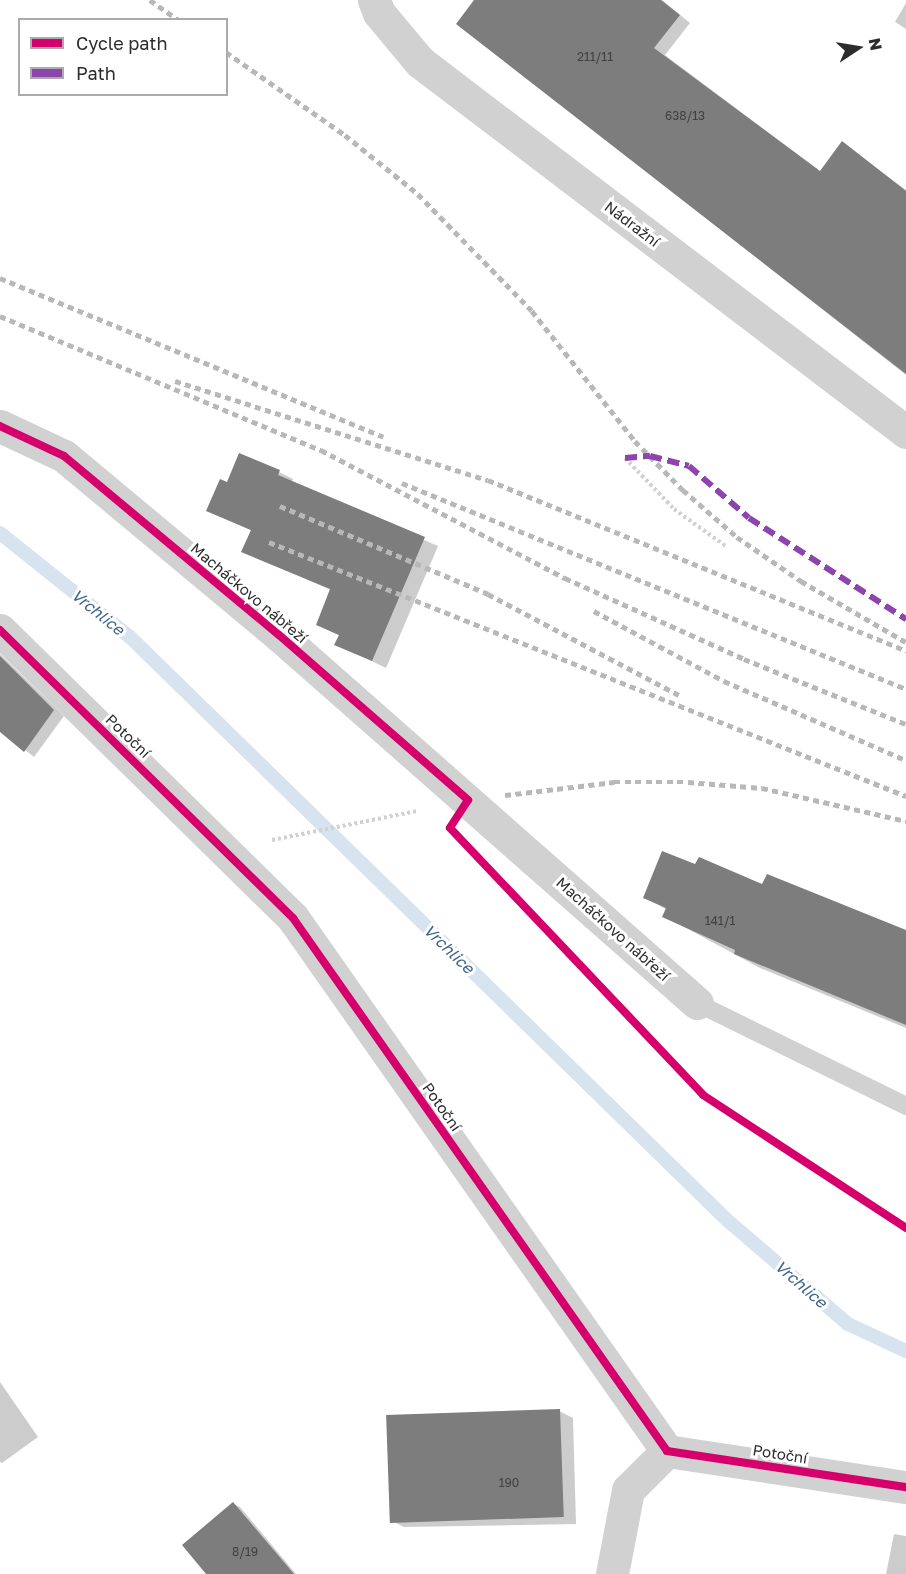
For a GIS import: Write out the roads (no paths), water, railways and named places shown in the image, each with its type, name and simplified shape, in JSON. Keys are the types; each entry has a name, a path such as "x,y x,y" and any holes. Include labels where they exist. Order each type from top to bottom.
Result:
{"street":[{"name":"Nádražní","path":"374,0 380,13 420,62 906,432"},
{"name":"Macháčkovo nábřeží","path":"0,426 64,456 279,635 697,1003"},
{"name":"Potoční","path":"0,630 293,918 667,1451 906,1487"},
{"path":"612,1574 628,1490 667,1451"}],"lane":[{"path":"697,1003 906,1106"}],"waterway":[{"name":"Vrchlice","path":"0,533 130,637 727,1220 848,1324 906,1351"}],"railway":[{"path":"150,0 176,18"},
{"path":"228,53 345,135 418,194 532,311 635,441 683,490 737,537 801,581 906,642"},
{"path":"0,278 383,437"},
{"path":"0,316 321,450 565,578 744,659 906,724"},
{"path":"175,381 488,480 906,651"},
{"path":"402,483 906,689"},
{"path":"280,506 488,594 679,695"},
{"path":"269,542 906,796"},
{"path":"594,611 724,681 906,760"},
{"path":"505,795 614,782 688,782 762,788 906,821"}]}
